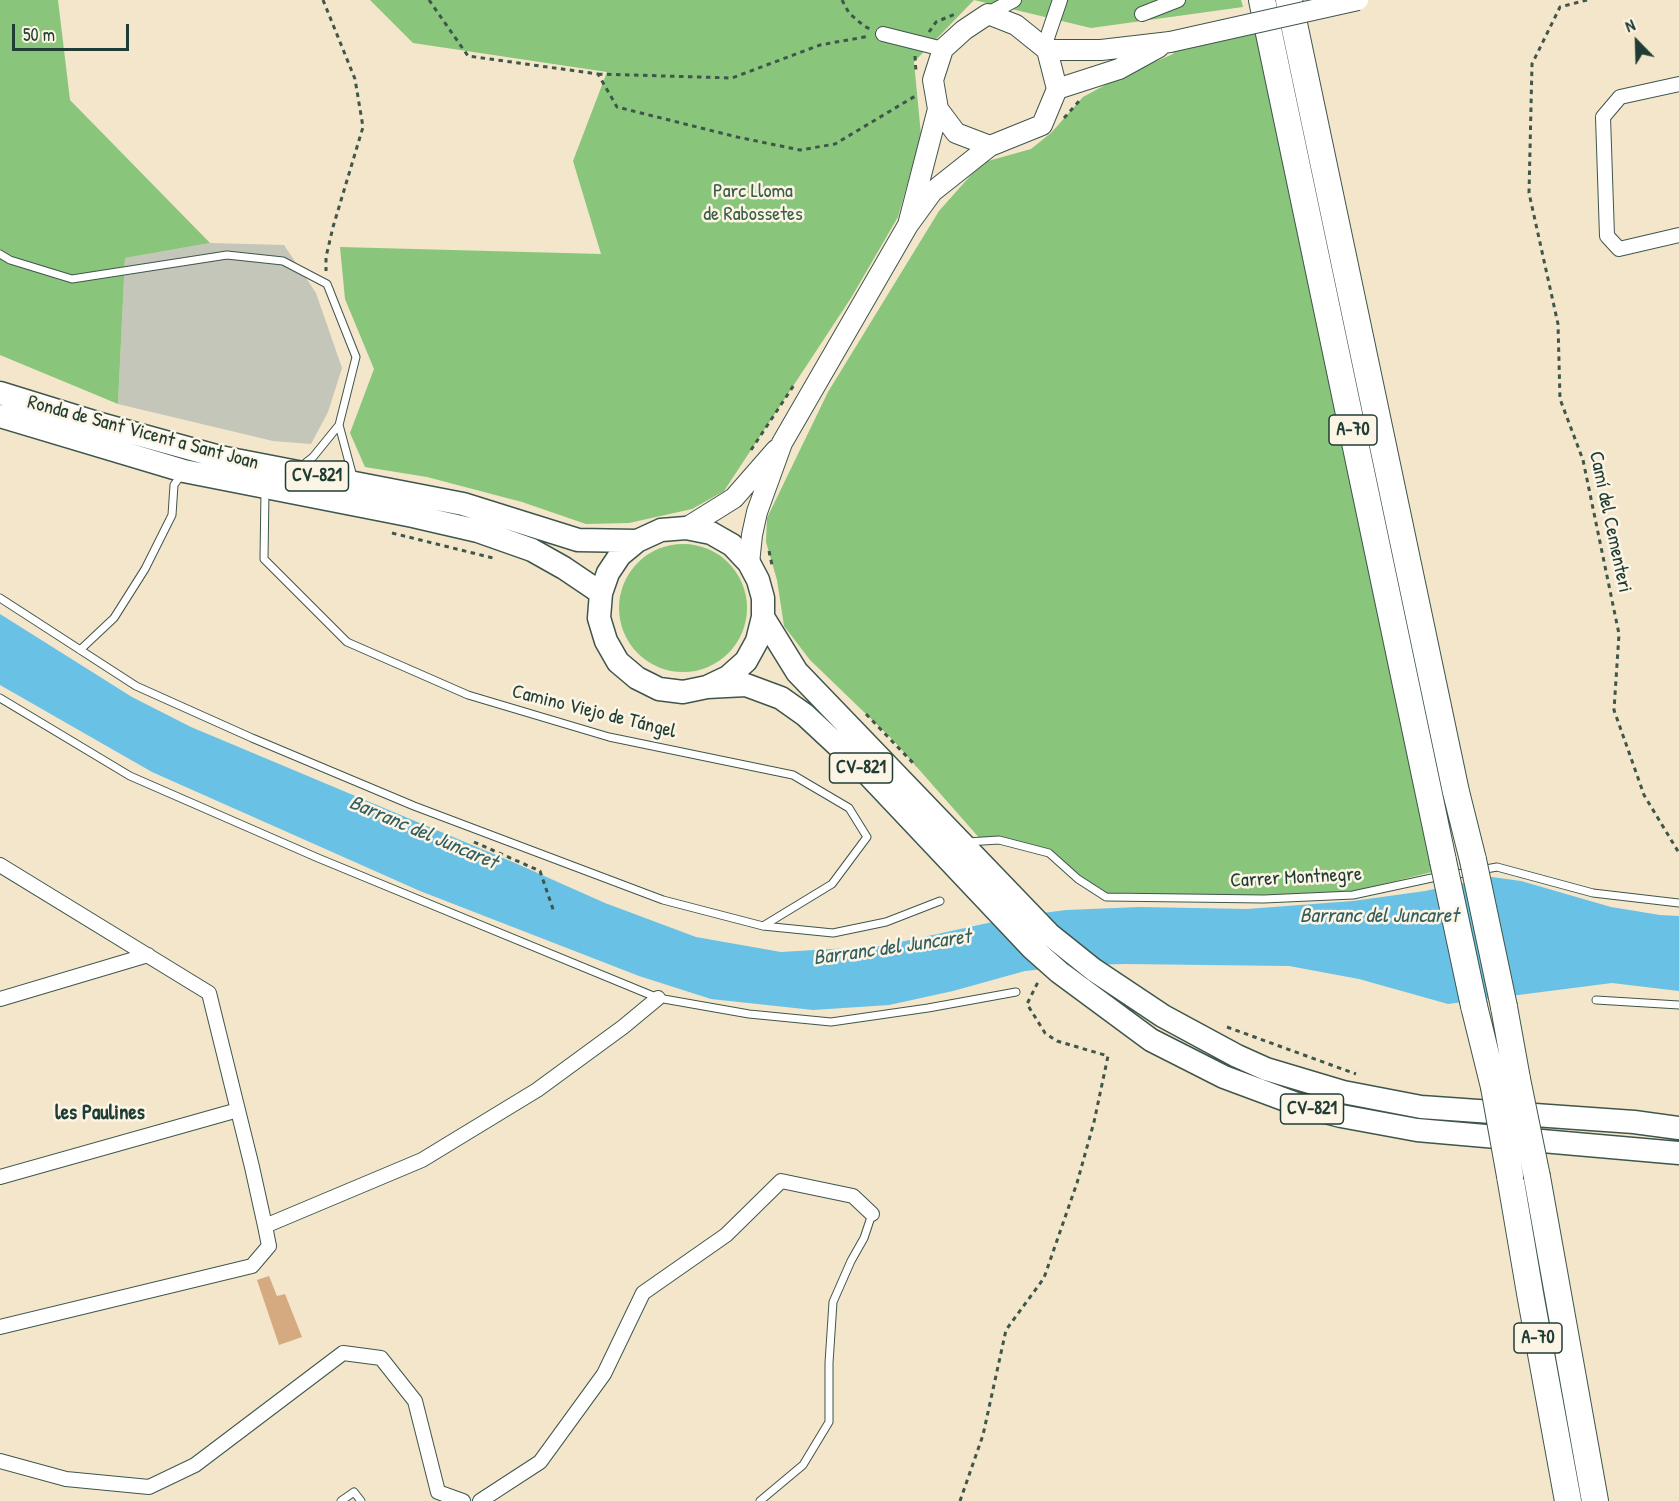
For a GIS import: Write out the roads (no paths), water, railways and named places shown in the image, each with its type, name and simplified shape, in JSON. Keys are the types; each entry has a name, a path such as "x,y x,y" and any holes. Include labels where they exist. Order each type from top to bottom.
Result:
{"highway":[{"name":"A-70","path":"1262,0 1474,1006 1505,1083 1537,1177 1595,1501"},
{"name":"A-70","path":"1289,0 1456,792 1504,1007 1510,1176 1568,1501"}],"main road":[{"path":"1046,49 1101,50 1170,42 1358,0"},
{"path":"988,14 1016,25 1046,49 1057,89 1119,69 1170,42"},
{"name":"CV-821","path":"908,225 938,109 933,80 943,50 964,30 988,14"},
{"name":"CV-821","path":"749,563 757,512 782,443 908,225 932,192 990,146 1042,124 1057,89"},
{"name":"CV-821","path":"938,109 956,133 990,146"},
{"name":"Ronda de Sant Vicent a Sant Joan","path":"0,393 76,417 220,457 463,504 578,540 637,541"},
{"name":"Ronda de Sant Vicent a Sant Joan","path":"0,416 184,471 478,531 532,550 601,593"},
{"name":"CV-821","path":"687,528 734,498 782,443"},
{"name":"Ronda de Sant Vicent a Sant Joan","path":"707,687 728,677 746,661 757,641 763,617 763,598 758,580 749,563 732,545 711,533 687,528 661,530 637,541 620,555 608,573 601,593 599,618 606,641 618,662 637,678 659,689 683,692 707,687 746,686 781,698 806,715 862,768 986,902 1032,948 1050,974 1151,1040 1224,1077 1302,1106 1417,1130 1679,1153"},
{"name":"Ronda de Sant Vicent a Sant Joan","path":"763,617 797,672 1049,934 1133,998 1195,1034 1266,1069 1343,1092 1421,1107 1634,1122 1679,1128"}],"street":[{"path":"988,14 1014,0"},
{"path":"1046,49 1060,0"},
{"path":"1142,14 1178,0"},
{"path":"883,34 943,50"},
{"path":"1679,84 1620,97 1603,117 1607,236 1619,249 1679,235"},
{"path":"0,865 209,993 269,1246 252,1266 0,1327"},
{"path":"0,999 148,956"},
{"path":"265,1226 422,1160 537,1090 623,1027 658,998"},
{"path":"0,1177 238,1110"},
{"path":"480,1501 540,1462 604,1374 643,1293 726,1235 781,1181 853,1196 872,1214"},
{"path":"0,1461 66,1479 149,1486 195,1465 343,1353 381,1358 415,1401 438,1492 463,1501"}],"lane":[{"path":"0,254 10,260 72,279 227,255 283,261 327,284 356,357 339,425 314,457 294,472"},
{"path":"339,425 355,483"},
{"path":"80,650 114,618 145,568 172,514 174,485 184,471"},
{"name":"Camino Viejo de Tángel","path":"265,489 264,560 347,642 468,695 533,715 609,737 793,775 849,808 867,837 832,884 763,926"},
{"path":"0,598 146,691 252,738 465,825 663,900 763,926 833,933 886,922 940,901"},
{"path":"0,698 130,776 318,858 658,998 749,1014 831,1022 1016,992"},
{"name":"Carrer Montnegre","path":"962,843 999,840 1049,853 1078,879 1106,897 1264,900 1353,895 1409,882 1497,867 1593,893 1679,903"},
{"path":"1596,999 1679,1005"},
{"path":"760,1501 803,1465 829,1422 829,1363 833,1302 864,1238 872,1214"},
{"path":"341,1501 354,1492 361,1501"}],"water":[{"name":"Barranc del Juncaret","path":"0,614 132,697 191,727 605,903 696,937 781,952 882,946 1020,916 1066,910 1140,907 1247,909 1353,901 1425,891 1492,877 1521,881 1611,907 1679,916 1679,991 1612,983 1448,1004 1359,979 1289,966 1126,964 1084,965 1025,971 953,991 889,1005 813,1010 711,999 639,976 420,891 152,772 0,685"}],"district":[{"name":"les Paulines","path":"100,1113"}],"park label":[{"name":"Parc Lloma de Rabossetes","path":"753,204"}]}
